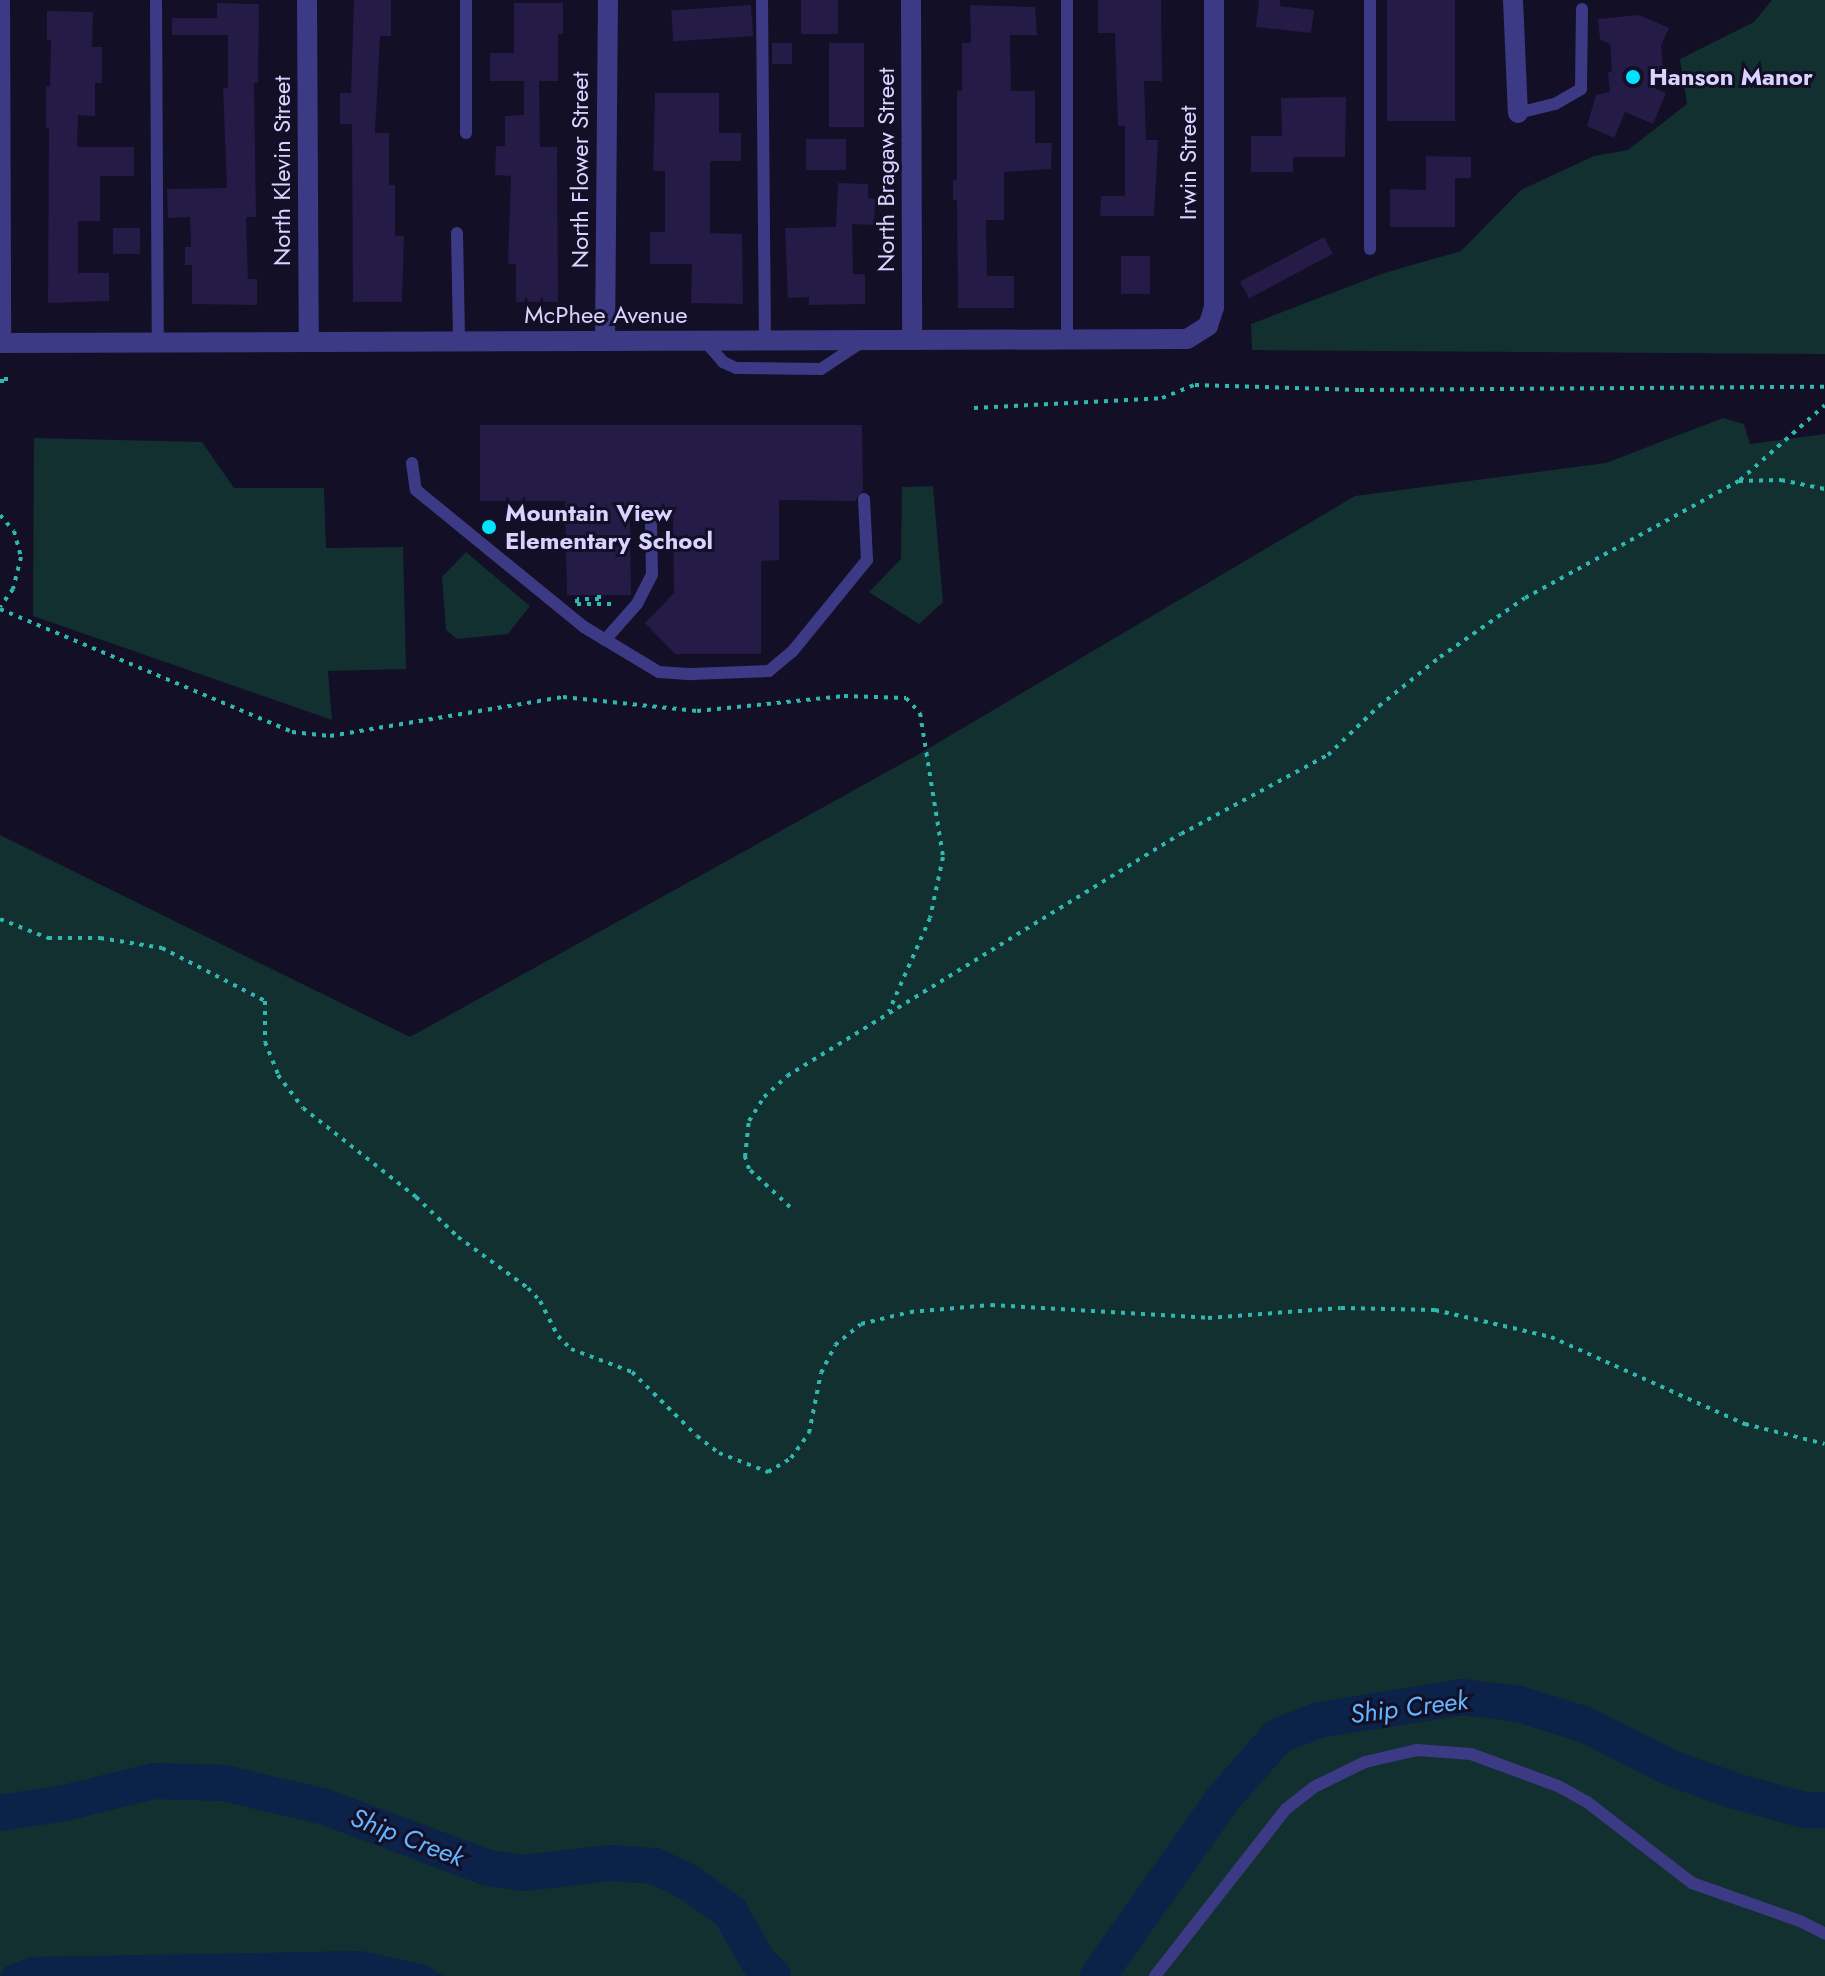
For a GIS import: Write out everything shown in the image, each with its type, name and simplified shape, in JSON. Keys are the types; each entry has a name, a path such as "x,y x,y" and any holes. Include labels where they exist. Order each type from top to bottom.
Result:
{"street":[{"path":"0,0 0,343"},
{"name":"North Klevin Street","path":"307,0 309,342"},
{"name":"North Flower Street","path":"605,341 608,0"},
{"name":"North Bragaw Street","path":"911,0 912,340"},
{"name":"Irwin Street","path":"1208,326 1214,307 1214,0"},
{"path":"1513,0 1518,113"},
{"name":"McPhee Avenue","path":"0,343 1187,339 1208,326"}],"lane":[{"path":"156,0 158,342"},
{"path":"466,0 466,133"},
{"path":"762,0 765,340"},
{"path":"1067,0 1067,339"},
{"path":"1370,0 1370,249"},
{"path":"1518,113 1555,104 1581,89 1582,9"},
{"path":"457,233 459,341"},
{"path":"704,340 723,362 736,368 821,369 865,340"},
{"path":"412,463 416,490 584,627 659,672 741,675 769,671 792,652 867,560 864,499"},
{"path":"605,640 637,604 652,575 651,525"},
{"path":"1155,1976 1286,1809 1314,1787 1365,1762 1417,1750 1471,1754 1558,1786 1587,1802 1692,1883 1800,1921 1825,1934"}],"path":[{"path":"0,381 6,381 6,375"},
{"path":"974,408 1162,398 1195,385 1360,390 1825,387"},
{"path":"790,1207 749,1169 745,1157 749,1121 764,1097 787,1076 1181,834 1281,783 1328,755 1379,706 1440,657 1525,598 1739,481 1825,405"},
{"path":"1739,481 1781,480 1825,489"},
{"path":"0,515 14,531 21,557 13,589 0,608 292,732 330,736 563,697 697,711 844,696 906,698 920,713 943,857 930,918 888,1013"},
{"path":"599,595 599,599 577,599 577,604 637,604"},
{"path":"0,919 48,938 100,938 162,948 265,1001 265,1042 278,1075 303,1108 416,1197 458,1237 528,1288 540,1301 558,1336 571,1349 632,1372 697,1436 719,1453 768,1472 791,1458 809,1433 821,1373 835,1345 861,1324 910,1312 991,1305 1208,1318 1341,1308 1435,1310 1551,1337 1745,1424 1825,1444"}],"green space":[{"path":"1772,0 1825,0 1825,354 1252,350 1251,324 1384,273 1461,251 1521,190 1594,156 1628,150 1687,104 1680,59 1754,22"},
{"path":"1723,418 1744,424 1750,444 1825,434 1825,1976 0,1976 0,835 410,1037 919,754 1355,496 1606,463"},
{"path":"34,438 202,442 234,488 324,488 326,548 403,547 406,669 328,671 332,720 33,616"},
{"path":"933,486 943,602 919,624 869,592 901,559 902,487"},
{"path":"466,552 530,606 508,634 457,639 446,630 442,577"}],"water":[{"path":"361,1951 426,1965 444,1976 0,1976 5,1967 30,1957"}],"building":[{"path":"354,0 391,0 391,36 380,36 375,133 389,133 389,185 395,185 395,236 404,236 402,302 353,302 352,124 340,124 340,93 351,93"},
{"path":"801,0 838,0 838,34 801,34"},
{"path":"1098,0 1161,0 1162,81 1144,81 1146,140 1158,140 1154,216 1100,216 1101,196 1125,196 1125,126 1118,126 1115,33 1098,33"},
{"path":"1259,0 1280,0 1280,6 1314,10 1311,33 1256,27"},
{"path":"1387,0 1455,0 1455,121 1387,121"},
{"path":"217,3 259,4 258,83 254,83 256,217 246,217 248,279 257,279 257,305 192,304 192,265 185,265 185,247 191,247 190,217 168,218 167,189 227,188 223,88 228,88 228,35 172,35 172,18 217,18"},
{"path":"514,3 563,3 563,34 558,34 558,81 539,81 540,147 557,147 558,302 516,302 516,264 508,264 511,176 495,175 496,146 505,146 505,116 524,115 524,81 490,81 490,53 514,53"},
{"path":"751,5 753,36 673,42 671,11"},
{"path":"970,5 1035,7 1037,35 1010,35 1011,91 1035,91 1035,143 1052,143 1051,169 1004,172 1004,220 986,220 987,276 1014,276 1014,308 958,308 957,200 953,200 953,180 957,180 957,91 962,91 962,43 971,43"},
{"path":"47,11 93,12 92,47 102,47 102,83 95,83 95,116 78,115 77,147 134,147 134,176 100,176 100,221 78,221 78,273 109,273 109,301 48,303 49,128 46,128 46,86 50,87 51,40 47,40"},
{"name":"Hanson Manor","path":"1639,15 1669,28 1661,46 1663,67 1654,88 1666,93 1653,124 1625,112 1614,138 1587,126 1596,95 1610,92 1610,44 1600,40 1598,19"},
{"path":"772,43 792,43 792,64 772,64"},
{"path":"829,43 864,43 864,127 829,127"},
{"path":"655,93 719,93 719,133 741,133 741,161 710,161 710,233 742,234 743,304 691,303 692,264 650,264 650,232 665,232 665,171 653,171"},
{"path":"1346,97 1345,157 1293,157 1293,172 1251,172 1251,136 1282,136 1281,98"},
{"path":"806,139 846,139 846,170 806,170"},
{"path":"1426,156 1471,157 1471,178 1455,178 1455,227 1390,227 1390,189 1426,190"},
{"path":"838,183 868,184 868,198 875,199 874,225 852,224 853,274 865,274 865,304 809,305 809,297 788,298 785,228 836,227"},
{"path":"113,228 140,228 140,254 113,254"},
{"path":"1324,237 1333,254 1249,298 1240,282"},
{"path":"1121,256 1150,256 1150,294 1121,294"},
{"path":"480,425 862,425 863,490 855,501 779,500 779,560 761,561 761,654 675,654 645,623 674,593 673,517 630,517 631,595 567,595 565,501 480,501"}],"waterway":[{"name":"Ship Creek","path":"1098,1976 1222,1800 1278,1736 1319,1720 1462,1697 1519,1704 1583,1724 1671,1768 1735,1791 1804,1810 1825,1810"},
{"name":"Ship Creek","path":"0,1813 65,1803 154,1781 224,1783 325,1807 488,1868 523,1873 611,1863 655,1866 688,1882 730,1912 758,1961 773,1976"}],"place":[{"name":"Hanson Manor","path":"1633,77"},
{"name":"Mountain View Elementary School","path":"489,527"}]}
